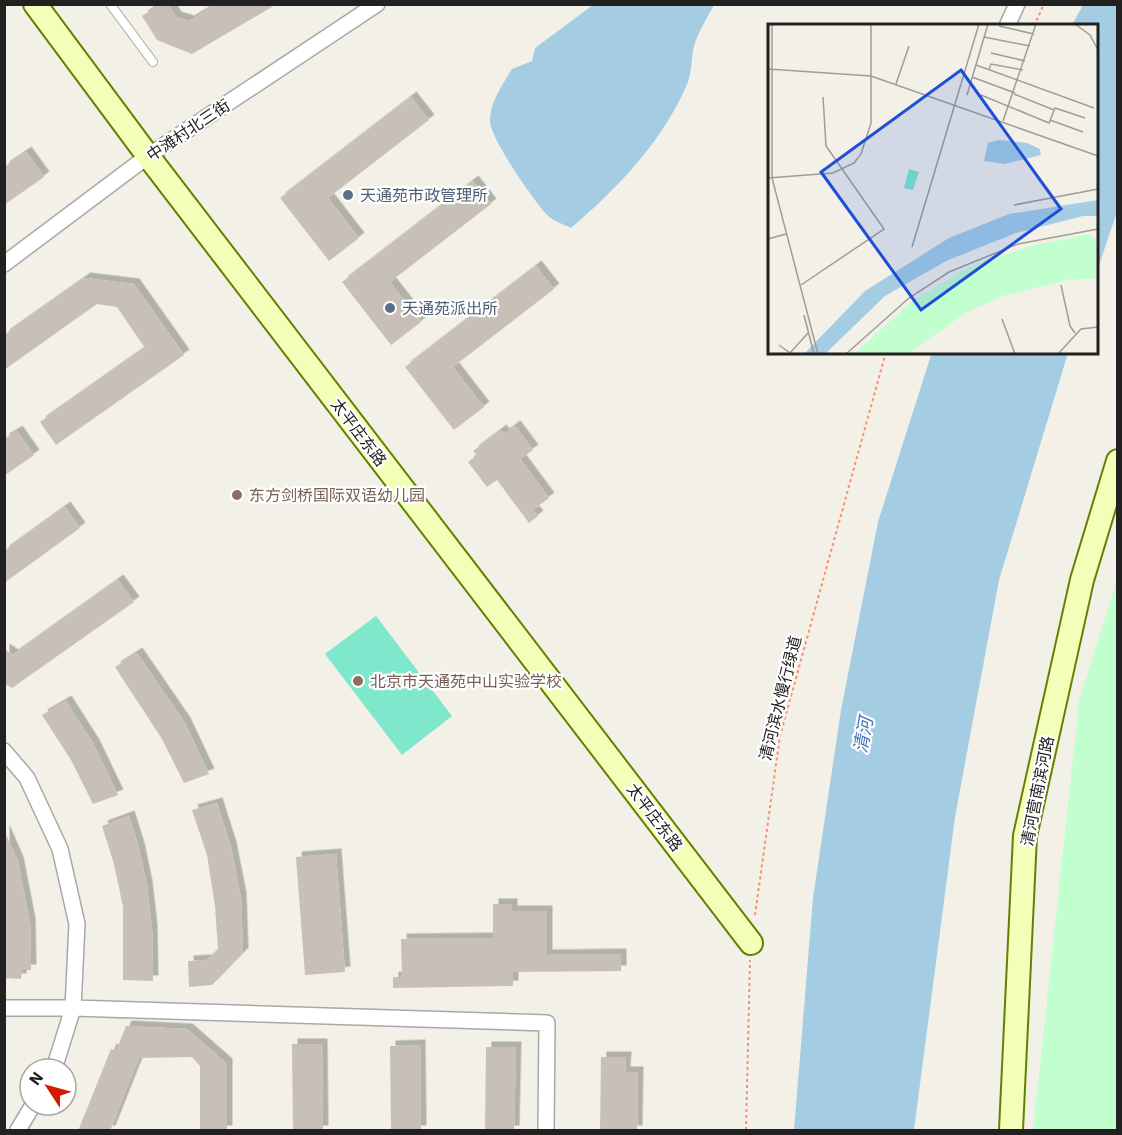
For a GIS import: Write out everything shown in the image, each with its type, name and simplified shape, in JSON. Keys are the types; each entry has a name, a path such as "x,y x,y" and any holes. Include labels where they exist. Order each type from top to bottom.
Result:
{"street":[{"name":"太平庄东路","path":"35,4 148,156 751,943"},
{"name":"中滩村北三街","path":"4,264 148,156 377,4"},
{"path":"1008,24 1017,4"},
{"name":"清河营南滨河路","path":"1011,1131 1025,837 1082,580 1118,461"},
{"path":"4,751 27,778 60,849 77,924 73,1008 58,1057"},
{"path":"4,1008 73,1008 547,1023 546,1131"},
{"path":"18,1131 26,1117"}],"lane":[{"path":"110,4 153,62"}],"path":[{"path":"1035,24 1044,4"},
{"name":"清河滨水慢行绿道","path":"746,1131 751,943 780,736 885,354"}],"green space":[{"path":"1117,580 1117,1130 1033,1130 1079,701"},
{"path":"376,616 452,716 402,755 325,654"}],"water":[{"path":"593,5 714,5 696,41 688,82 666,124 622,180 571,228 547,215 532,197 504,154 490,120 498,93 512,69 532,61 535,48"},
{"path":"1083,5 1117,5 1117,212 1098,268 1098,24 1073,24"},
{"name":"清河","path":"931,354 1068,354 999,580 955,817 914,1130 794,1130 813,898 841,710 878,522"}],"building":[{"path":"162,4 168,4 176,17 189,21 217,4 277,4 192,54 157,40 142,16"},
{"path":"411,97 429,120 328,198 359,238 329,261 280,198"},
{"path":"26,152 44,177 4,205 4,167"},
{"path":"473,181 491,204 390,282 421,322 391,345 342,282"},
{"path":"536,266 554,289 453,367 484,407 454,430 405,367"},
{"path":"85,278 134,284 184,355 56,445 40,422 145,348 117,307 97,304 4,370 4,335"},
{"path":"515,426 533,450 520,459 549,498 533,510 538,516 529,523 497,480 487,487 468,462 477,455 473,451 501,430 504,434"},
{"path":"17,431 34,455 4,476 4,439"},
{"path":"65,507 80,528 4,583 4,551"},
{"path":"118,580 134,602 12,688 4,683 4,649 13,655"},
{"path":"137,653 185,723 209,774 184,783 162,739 115,667"},
{"path":"66,701 94,745 118,795 93,804 71,760 42,715"},
{"path":"217,803 231,847 241,898 243,953 212,985 189,987 188,961 207,960 218,949 215,906 207,855 192,810"},
{"path":"129,816 147,886 152,930 153,981 123,980 123,907 114,864 102,826"},
{"path":"4,830 18,862 30,923 31,970 22,970 21,979 4,978"},
{"path":"336,854 345,972 305,975 296,857"},
{"path":"493,904 512,904 512,911 547,911 547,955 621,954 621,971 513,972 513,986 393,988 393,977 402,977 401,939 493,938"},
{"path":"126,1026 187,1029 227,1064 227,1131 200,1131 200,1066 192,1057 139,1058 110,1131 78,1131 111,1049 116,1051"},
{"path":"292,1044 322,1044 323,1131 293,1131"},
{"path":"420,1045 421,1131 391,1131 390,1046"},
{"path":"486,1047 516,1047 514,1131 485,1131"},
{"path":"601,1057 626,1057 625,1072 638,1072 637,1131 600,1131"}],"place":[{"name":"天通苑市政管理所","path":"348,195"},
{"name":"天通苑派出所","path":"390,308"},
{"name":"东方剑桥国际双语幼儿园","path":"237,495"},
{"name":"北京市天通苑中山实验学校","path":"358,681"}]}
